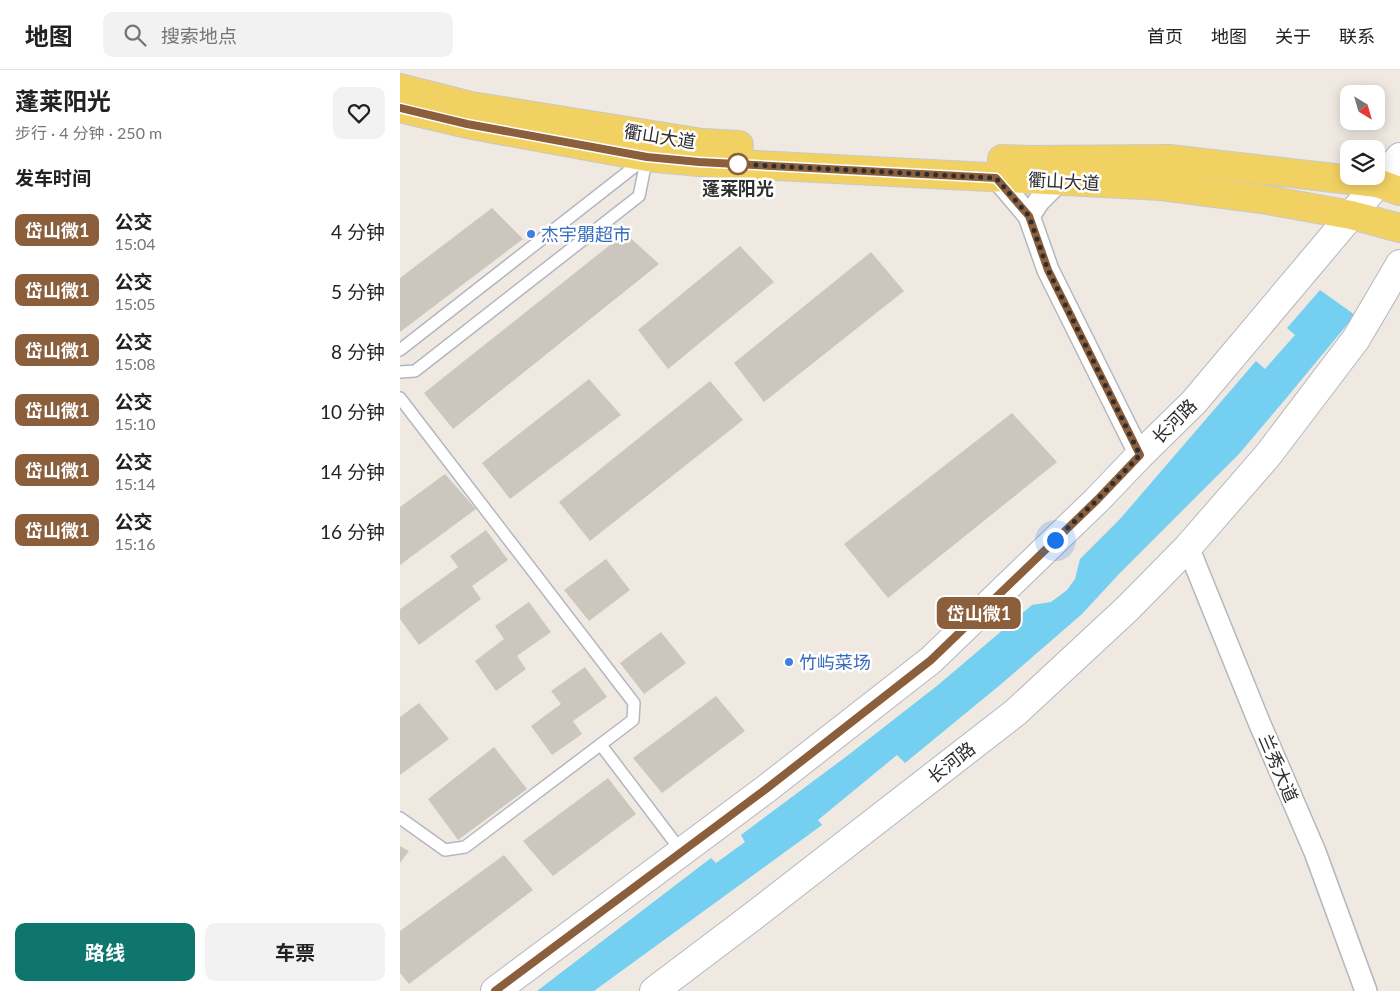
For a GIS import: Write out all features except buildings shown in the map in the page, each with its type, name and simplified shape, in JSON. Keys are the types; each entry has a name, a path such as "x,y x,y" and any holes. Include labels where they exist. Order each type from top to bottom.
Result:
{"main road":[{"name":"衢山大道","path":"400,88 471,106 702,143 1029,160 1169,159 1389,187"},
{"name":"衢山大道","path":"400,108 467,124 647,157 699,162 1161,186 1262,199 1351,215 1400,228"},
{"name":"长河路","path":"495,991 766,789 931,660 1097,500 1194,402 1351,215 1389,187 1400,157"},
{"name":"长河路","path":"654,991 1016,712 1128,608 1188,548 1268,454 1356,339 1400,264"}],"street":[{"path":"996,178 1029,216 1048,270 1140,455"},
{"path":"1029,216 1039,201 1060,180"},
{"name":"兰秀大道","path":"1188,548 1259,722 1315,852 1366,991"}],"lane":[{"path":"400,350 647,157"},
{"path":"400,372 415,372 639,196 647,157"},
{"path":"400,398 634,703 633,720 465,847 445,850 400,818"},
{"path":"601,745 682,852"}],"water":[{"path":"1320,290 1355,315 1239,454 1119,574 1082,614 1000,685 905,763 897,755 818,820 822,825 594,991 537,991 711,858 716,863 745,842 741,835 938,685 1032,605 1051,602 1067,590 1075,579 1080,559 1120,519 1256,361 1265,369 1295,335 1287,328"}],"bus line":[{"name":"岱山微1","path":"400,108 467,124 647,157 699,162 996,178 1029,216 1048,270 1140,455 1097,500 931,660 766,789 495,991"}],"place":[{"name":"蓬莱阳光","path":"738,164"},
{"name":"杰宇朤超市","path":"531,234"},
{"name":"竹屿菜场","path":"789,662"}],"route":[{"path":"738,164 996,178 1013,197 1029,216 1048,270 1140,455 1055,540"}]}
